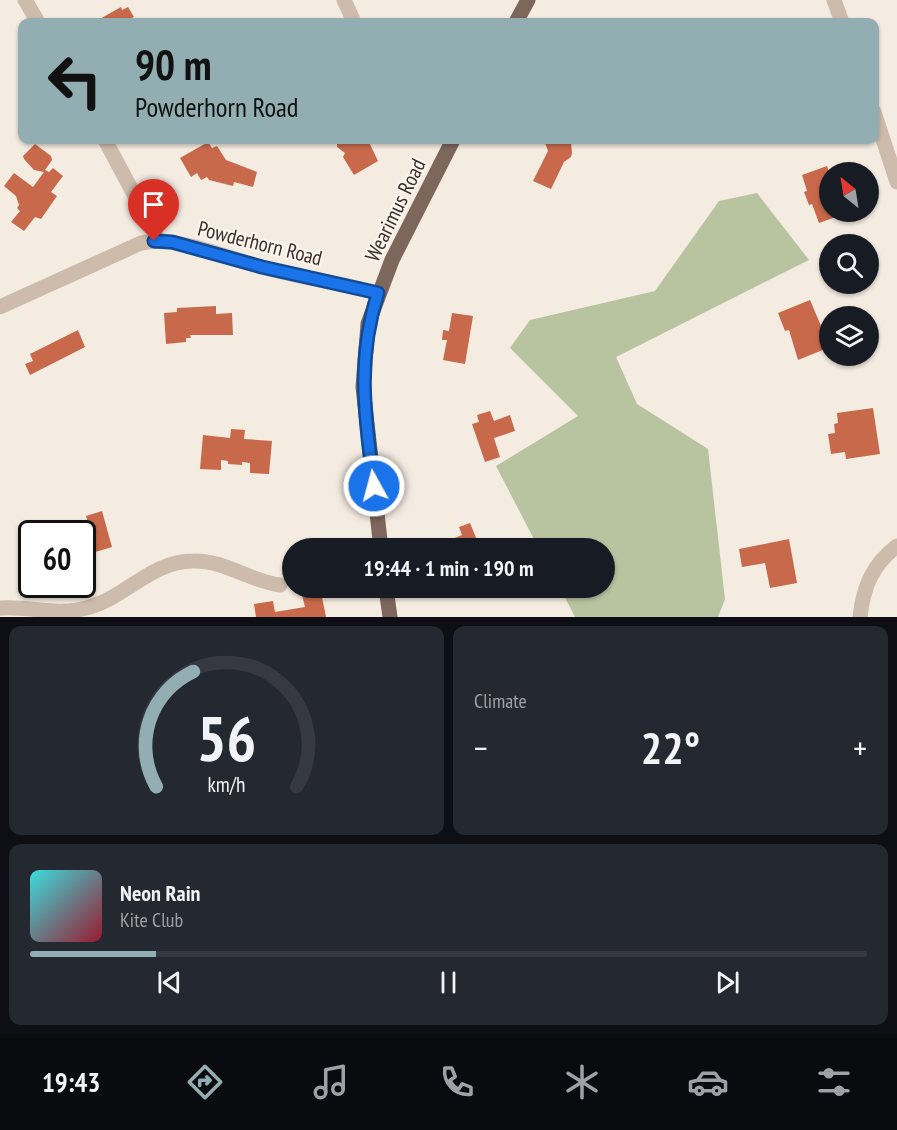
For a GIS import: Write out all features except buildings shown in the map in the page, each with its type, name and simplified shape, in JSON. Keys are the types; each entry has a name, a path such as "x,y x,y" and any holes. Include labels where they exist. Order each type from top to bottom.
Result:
{"main road":[{"path":"518,18 528,0"},
{"name":"Wearimus Road","path":"380,538 363,387 368,324 378,293 451,144"},
{"path":"387,598 390,617"}],"street":[{"path":"25,0 36,18"},
{"path":"344,0 352,18"},
{"path":"834,0 841,18"},
{"path":"879,127 897,182"},
{"path":"107,144 159,241"},
{"name":"Powderhorn Road","path":"0,307 141,243 159,241 378,293"},
{"path":"860,617 867,582 874,568 897,546"},
{"path":"0,608 60,615 94,606 118,595 147,574 178,562 210,562 228,567 262,583 280,585"}],"green space":[{"path":"757,193 809,260 616,357 637,404 708,449 725,599 718,617 575,617 565,598 615,598 615,538 533,538 496,466 578,416 510,348 530,320 655,291 719,201"}],"route":[{"path":"154,241 172,242 262,267 378,293 368,324 363,387 374,486"}]}
